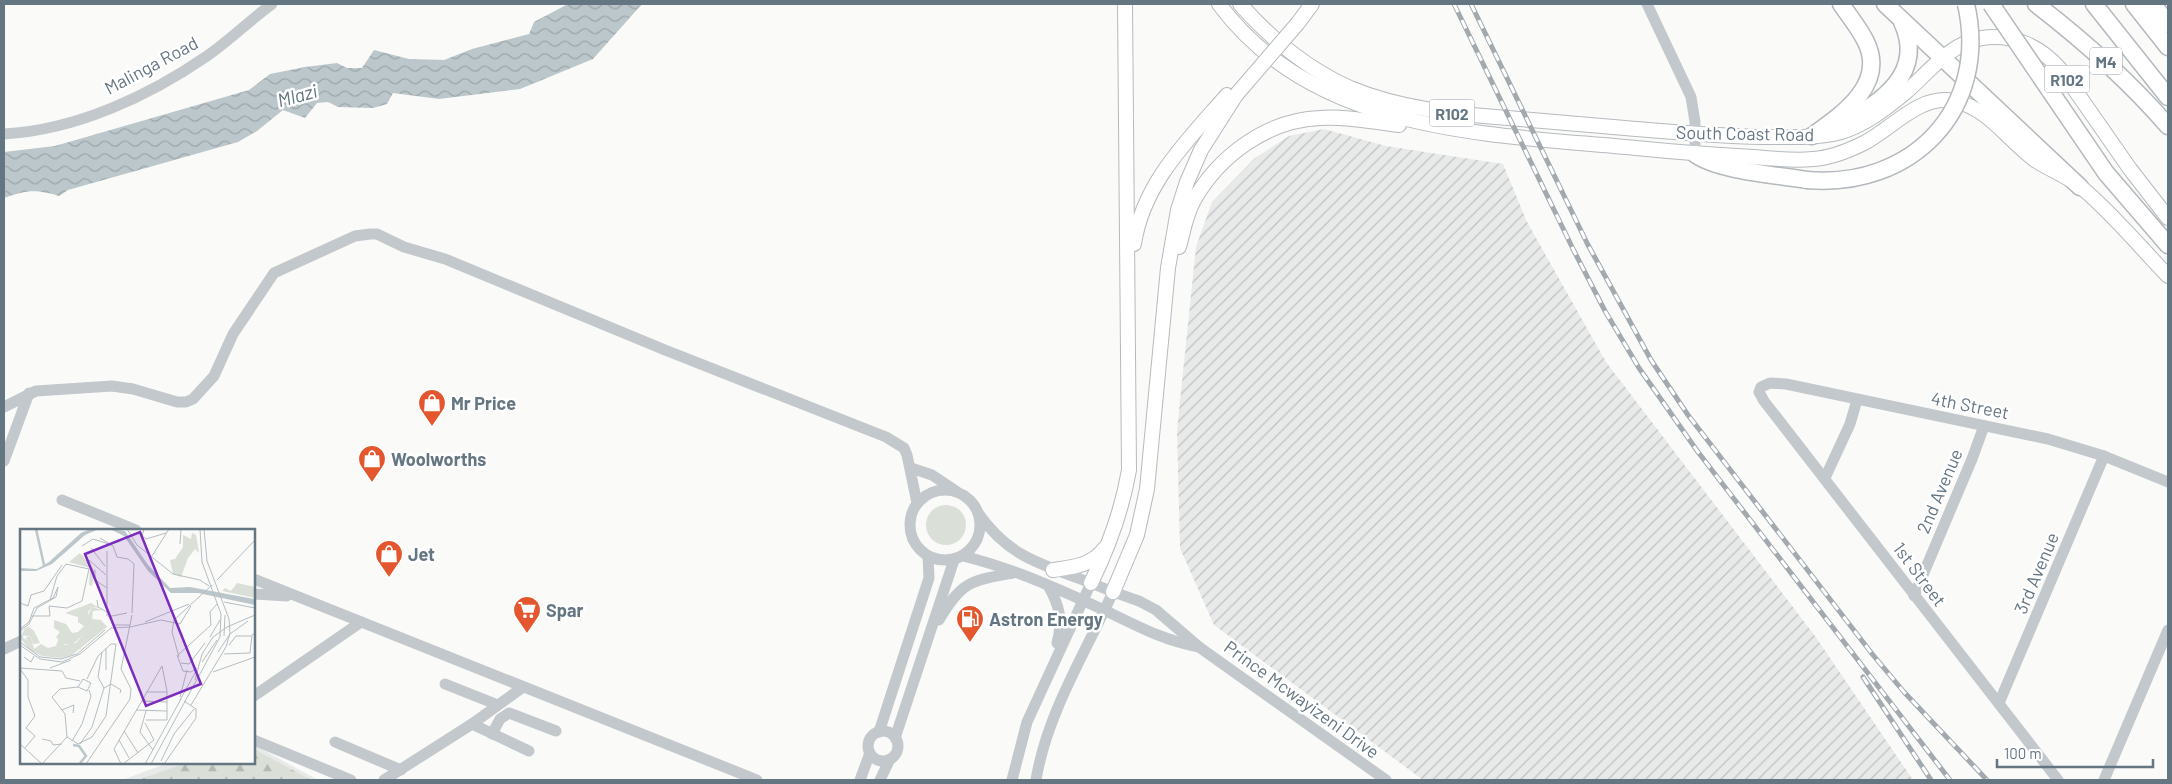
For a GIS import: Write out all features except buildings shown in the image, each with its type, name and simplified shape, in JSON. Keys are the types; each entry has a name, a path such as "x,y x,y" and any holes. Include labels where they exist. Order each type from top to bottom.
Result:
{"highway":[{"path":"1819,136 1853,104 1869,76 1871,60 1866,42 1841,4"},
{"path":"1885,4 2080,187"},
{"path":"1695,154 1709,161 1731,167 1807,180 1846,180 1874,174 1899,163 1918,151 1936,133 1958,99 1969,63 1970,30 1966,4"},
{"path":"1991,4 2106,173 2168,245"},
{"name":"M4","path":"2036,4 2102,58 2141,95 2168,126"},
{"path":"2094,4 2168,96"},
{"path":"2134,4 2168,46"},
{"path":"2153,4 2168,24"},
{"path":"1819,136 1879,100 1891,90 1902,76 1909,48 1908,36 1900,18"}],"main road":[{"path":"1091,583 1110,541 1124,502 1129,470 1125,4"},
{"name":"South Coast Road","path":"1219,4 1240,29 1283,65 1309,84 1351,103 1426,124 1514,136 1695,154 1792,160 1814,159 1832,156 1866,142 1926,103 1947,99 1972,107 2035,160 2080,187 2168,276"},
{"name":"South Coast Road","path":"1240,4 1271,35 1304,61 1350,87 1380,99 1449,113 1750,137 1819,136 1842,132 1870,119 1960,46 1981,38 1999,38 2026,42 2044,53 2061,70 2120,156 2168,218"},
{"path":"1296,21 1304,4"},
{"path":"1128,280 1136,232 1151,191 1163,171 1180,149 1234,92 1312,4"},
{"path":"1113,592 1137,535 1147,489 1169,259 1178,210 1187,182 1201,150 1234,92"},
{"path":"1162,342 1174,266 1193,202 1208,179 1240,147 1267,132 1293,122 1318,118 1356,120 1455,133 1514,136"},
{"path":"1054,570 1088,563 1100,554 1110,541"}],"street":[{"name":"Malinga Road","path":"4,134 58,126 144,93 208,55 272,4"},
{"path":"1647,4 1692,97 1696,134 1695,154"},
{"path":"4,407 36,391 112,386 133,389 177,402 186,402 193,399 214,376 233,334 274,273 355,236 377,234 404,247 445,259 683,357 886,437 904,448 912,468 918,503"},
{"name":"4th Street","path":"1761,387 1766,383 1774,383 2048,439 2104,456 2168,482"},
{"name":"1st Street","path":"1761,387 1760,392 1764,402 2058,780"},
{"path":"4,461 30,393"},
{"path":"1825,478 1850,424 1857,400"},
{"name":"2nd Avenue","path":"1914,596 1984,426"},
{"name":"3rd Avenue","path":"1999,703 2104,456"},
{"path":"880,780 890,759 897,751 895,738 959,558 977,541 980,522 978,512 973,503 932,475 912,468"},
{"path":"956,491 935,491 918,503 912,512 910,531 916,546 928,556 936,560 959,558"},
{"path":"62,500 134,529"},
{"name":"Prince Mcwayizeni Drive","path":"978,512 991,532 1027,559 1156,610 1199,647 1386,780"},
{"path":"860,780 870,754 869,740 879,732 929,578 928,556"},
{"name":"Prince Mcwayizeni Drive","path":"959,558 1013,573 1049,587 1173,643 1199,647"},
{"path":"930,636 956,593 980,580 1013,573"},
{"path":"255,578 757,780"},
{"path":"1012,780 1027,722 1091,583"},
{"path":"1045,680 1061,628 1057,602 1049,587"},
{"path":"1036,780 1039,760 1060,701 1113,592"},
{"path":"255,594 297,596"},
{"path":"255,695 361,622"},
{"path":"2104,780 2168,630"},
{"path":"4,649 20,641"},
{"path":"445,684 498,705"},
{"path":"384,780 472,724 523,687"},
{"path":"492,734 500,718 509,713 556,731"},
{"path":"472,724 529,751"},
{"path":"879,732 891,733 895,738"},
{"path":"255,740 351,780"},
{"path":"335,742 401,770"},
{"path":"870,754 876,759 883,761 890,759"}],"shaded area":[{"path":"1324,129 1386,146 1503,164 1527,222 1606,362 1815,636 1913,780 1423,780 1214,625 1180,548 1177,430 1196,247 1212,202 1255,158 1289,136"},
{"path":"255,746 318,780 122,780 165,764 255,764"}],"green space":[{"path":"950,505 957,508 963,514 966,525 965,533 957,542 950,545 942,545 935,542 927,533 926,521 929,514 938,506"},
{"path":"255,750 311,780 138,780 183,764 255,764"}],"water":[{"name":"Mlazi","path":"568,4 642,4 593,59 520,89 439,99 393,93 387,104 373,108 338,107 328,102 317,103 305,118 283,110 257,131 238,142 68,190 59,196 31,191 4,198 4,152 55,146 249,90 270,74 337,63 347,68 362,68 374,50 409,59 444,60 472,49 529,34 534,22"}],"railway":[{"path":"1454,4 1574,251 1605,311 1639,368 1698,452 1950,780"},
{"path":"1471,4 1587,243 1651,360 1688,415 1873,655 1904,692 1987,780"},
{"path":"1863,677 1931,780"}],"place":[{"name":"Mr Price","path":"432,427"},
{"name":"Woolworths","path":"372,483"},
{"name":"Jet","path":"389,578"},
{"name":"Spar","path":"527,634"},
{"name":"Astron Energy","path":"970,643"}]}
